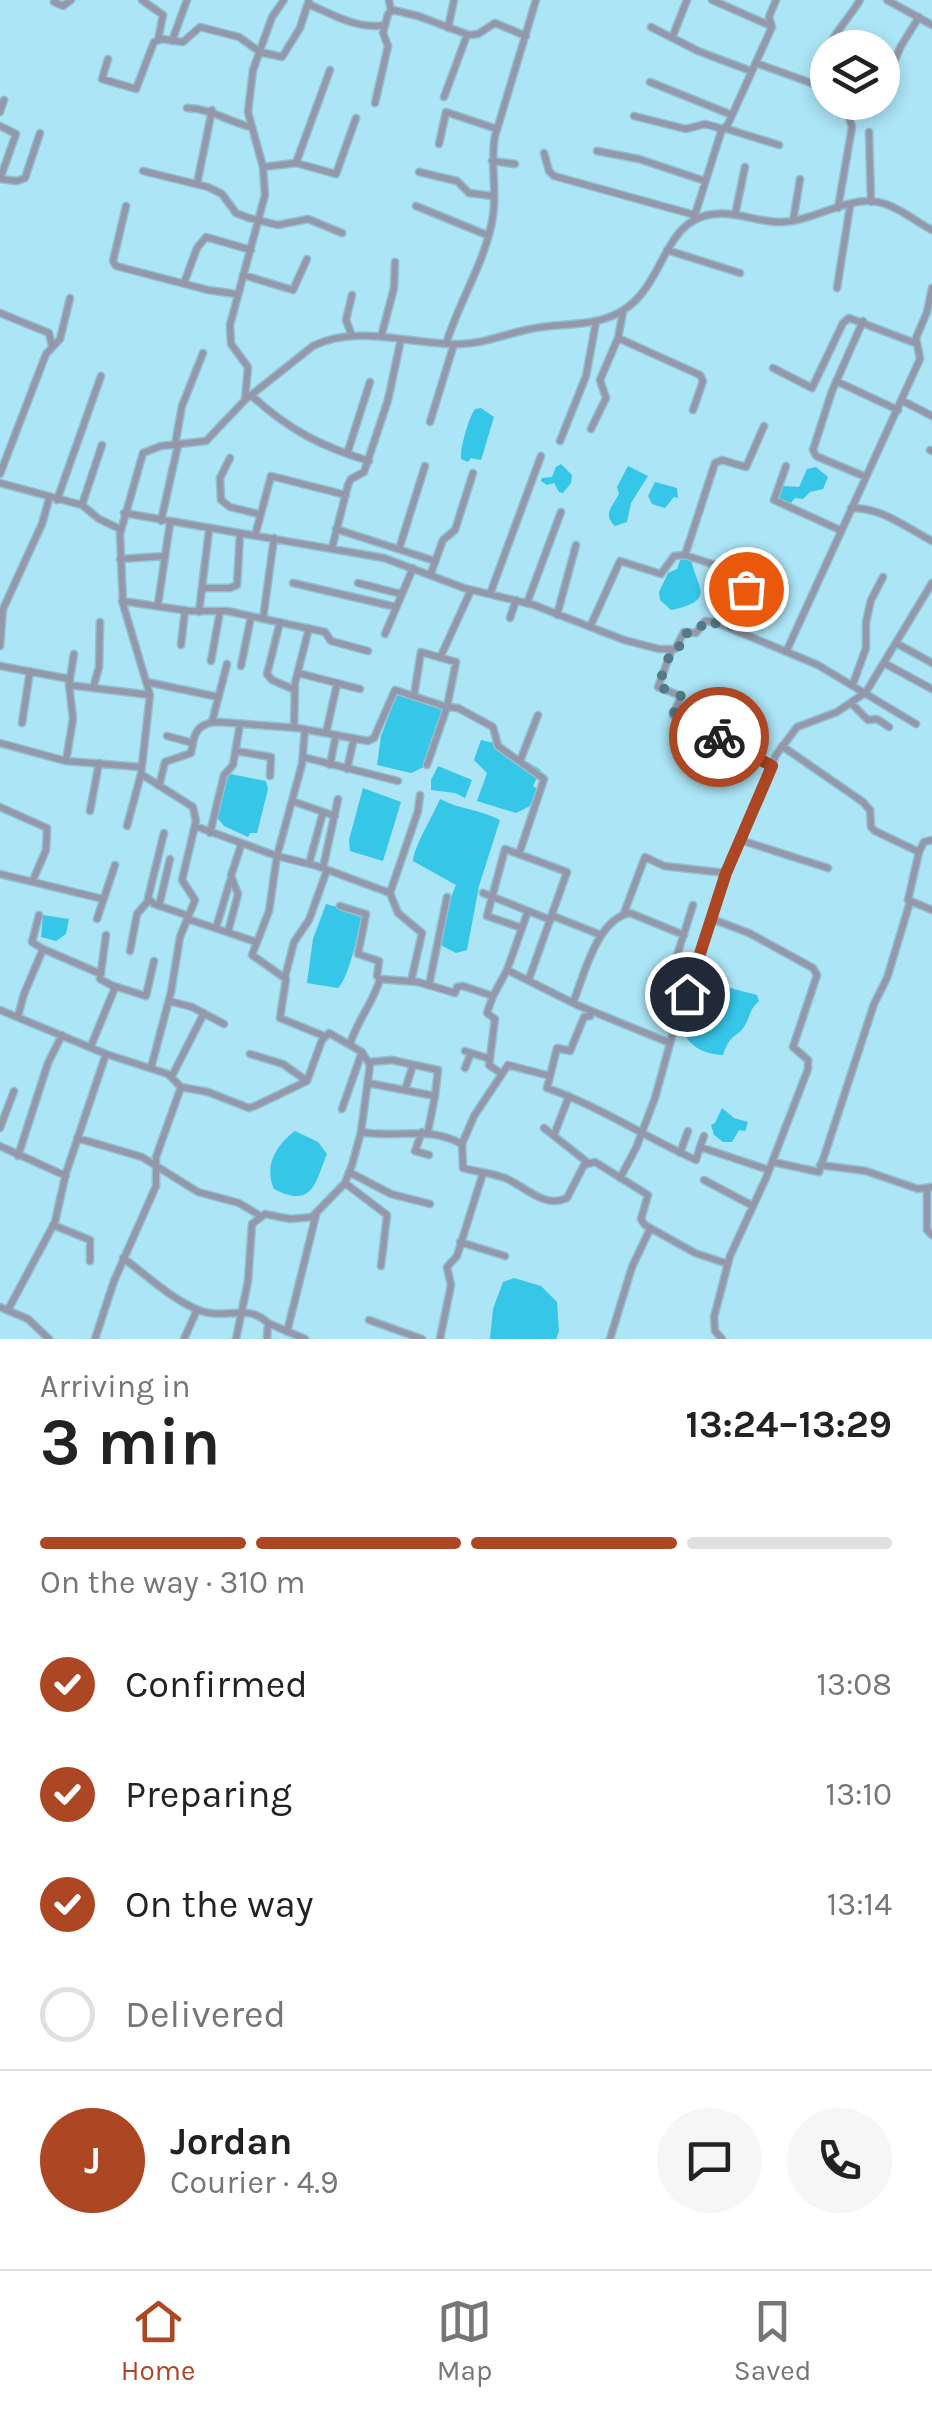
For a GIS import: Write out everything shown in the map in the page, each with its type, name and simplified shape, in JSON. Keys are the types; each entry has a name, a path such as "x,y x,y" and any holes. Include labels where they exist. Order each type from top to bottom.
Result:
{"street":[{"path":"54,2 64,6 71,0"},
{"path":"108,60 102,79 136,89 148,52 158,40 163,16 142,0"},
{"path":"172,41 187,0"},
{"path":"248,398 248,366 234,350 230,334 236,294 266,195 263,167 248,112 254,70 272,18 284,0"},
{"path":"374,103 388,46 382,39 391,12 389,0"},
{"path":"448,28 454,0"},
{"path":"430,422 450,344 493,216 496,129 536,0"},
{"path":"672,38 687,0"},
{"path":"712,0 772,27"},
{"path":"127,826 140,770 150,695 122,600 120,530 144,453 160,446 206,441 248,398 313,346 352,336 477,343 532,328 596,322 623,312 640,300 667,250 694,217 723,128 772,27 769,17 776,0"},
{"path":"837,30 860,0"},
{"path":"888,0 932,25"},
{"path":"158,40 184,42 196,28 206,27 278,57 287,54 308,2 348,21 372,26 385,24"},
{"path":"391,12 418,16 467,34 478,34 495,22 526,36"},
{"path":"900,48 919,16"},
{"path":"651,27 751,71"},
{"path":"444,97 467,34"},
{"path":"756,63 810,83"},
{"path":"296,163 330,70"},
{"path":"650,82 732,115"},
{"path":"0,112 4,100"},
{"path":"187,108 212,110 230,122 251,127"},
{"path":"197,184 212,110"},
{"path":"438,144 446,112 496,129"},
{"path":"634,116 686,128 705,124 779,145"},
{"path":"263,167 296,163 336,174 356,118"},
{"path":"838,208 852,136 850,120"},
{"path":"0,126 16,134 0,179 25,178 40,133"},
{"path":"869,132 871,202"},
{"path":"597,152 705,180"},
{"path":"544,153 554,176 694,217 715,214 792,221 871,202 886,205 932,230"},
{"path":"492,161 515,164"},
{"path":"735,216 745,167"},
{"path":"143,171 222,194 236,212 259,221 278,224 308,220 342,233"},
{"path":"419,172 456,181 469,192 492,196"},
{"path":"792,221 800,179"},
{"path":"126,206 114,264 236,294"},
{"path":"416,206 487,235"},
{"path":"837,288 850,206"},
{"path":"184,283 197,248 206,236 251,250"},
{"path":"667,250 740,272"},
{"path":"243,275 293,290 307,259"},
{"path":"381,338 394,288 394,262"},
{"path":"786,652 920,359 915,343 932,288"},
{"path":"352,295 346,320 352,336"},
{"path":"0,474 26,400 52,346 60,339 70,298"},
{"path":"599,386 618,338 623,312"},
{"path":"0,313 50,333 52,346"},
{"path":"773,368 812,388 846,318 915,343"},
{"path":"560,441 585,379 596,322"},
{"path":"863,322 836,381 814,453 866,478"},
{"path":"618,338 700,376 703,381 693,410"},
{"path":"332,548 352,478 364,472 369,461 401,339"},
{"path":"158,604 182,406 203,353"},
{"path":"0,646 3,609 53,499 101,376"},
{"path":"585,379 599,386 606,398 591,429"},
{"path":"836,381 898,410"},
{"path":"347,454 370,382"},
{"path":"248,398 310,440 369,461"},
{"path":"901,400 932,416"},
{"path":"686,555 715,463 722,460 746,467 764,426"},
{"path":"82,505 102,445"},
{"path":"490,594 541,456"},
{"path":"230,458 220,478 221,500 230,507 258,514"},
{"path":"398,549 425,466"},
{"path":"786,466 774,500 840,530"},
{"path":"431,574 443,540 454,530 473,473"},
{"path":"255,536 269,478 274,475 346,495"},
{"path":"0,483 82,505 98,520 120,530"},
{"path":"851,508 893,518 932,542"},
{"path":"528,603 561,512"},
{"path":"124,513 366,554 472,590 528,603 624,640 672,649 680,646 684,632 698,632 705,620 853,684 916,724"},
{"path":"336,529 434,562"},
{"path":"200,612 209,530"},
{"path":"202,588 238,585 240,534"},
{"path":"263,619 274,538"},
{"path":"557,614 576,545"},
{"path":"590,628 620,562 660,574 667,570 674,556 686,555 713,564 716,578 746,589"},
{"path":"120,560 165,556"},
{"path":"730,628 756,565"},
{"path":"385,634 413,568"},
{"path":"853,684 866,648 871,600 883,577"},
{"path":"293,583 396,607"},
{"path":"358,583 402,594"},
{"path":"620,1178 641,1135 668,1060 670,1043 726,873 782,746 806,722 837,712 866,692 932,583"},
{"path":"440,658 472,590"},
{"path":"924,598 932,603"},
{"path":"122,600 309,628 327,633 331,642 368,651"},
{"path":"510,618 516,600"},
{"path":"181,644 185,610"},
{"path":"211,661 220,612"},
{"path":"242,666 251,617"},
{"path":"93,688 100,622"},
{"path":"280,622 267,674 296,691"},
{"path":"294,728 298,673 309,628"},
{"path":"896,642 932,663"},
{"path":"672,649 658,686 681,696 673,715 772,766"},
{"path":"414,695 421,652 456,662 447,706 427,764"},
{"path":"66,761 74,718 70,682 74,654"},
{"path":"884,662 932,689"},
{"path":"212,722 227,664"},
{"path":"0,666 93,688 150,695"},
{"path":"22,723 30,671"},
{"path":"298,673 360,689"},
{"path":"147,682 218,697"},
{"path":"326,733 337,684"},
{"path":"159,786 165,762 191,753 201,726 212,722 294,728 368,741 374,738 395,690 487,722 493,726 498,746 542,776 544,782 519,854"},
{"path":"852,704 868,720 876,719 889,726"},
{"path":"520,761 538,715"},
{"path":"210,833 224,776 233,766 240,724"},
{"path":"285,977 253,957 269,911 277,856 303,757 305,729"},
{"path":"330,764 336,735"},
{"path":"167,736 193,744"},
{"path":"346,769 354,738"},
{"path":"0,743 66,761 140,770 193,807 195,826 183,885 195,900 180,937 151,1068"},
{"path":"782,746 864,802 875,830 919,852"},
{"path":"236,750 271,757 270,776"},
{"path":"303,757 398,780"},
{"path":"90,811 100,763"},
{"path":"410,980 422,933 398,913 390,893 418,812 420,794"},
{"path":"324,1036 280,1018 294,942 309,920 325,869 338,800"},
{"path":"292,801 334,816"},
{"path":"0,806 47,828 46,850 33,880"},
{"path":"309,864 323,812"},
{"path":"195,826 241,845 390,893"},
{"path":"130,951 137,914 149,900 164,833"},
{"path":"740,840 828,868"},
{"path":"700,1147 771,1166 819,1172 874,1004 887,978 910,902 919,852 924,842 932,840"},
{"path":"216,928 241,845"},
{"path":"522,928 487,916 505,849 567,872 528,979"},
{"path":"158,856 186,864"},
{"path":"572,1003 601,935 624,913 645,856 664,866 726,873"},
{"path":"159,906 170,859"},
{"path":"97,919 115,865"},
{"path":"0,874 102,899"},
{"path":"228,932 238,894 230,879"},
{"path":"483,893 601,935"},
{"path":"430,985 447,897"},
{"path":"149,900 256,942"},
{"path":"910,902 932,910"},
{"path":"692,980 674,969 694,905"},
{"path":"340,906 366,914 358,954 379,961 380,978 373,1002 358,1018 350,1044"},
{"path":"502,1074 489,1065 495,1019 487,1014 528,911"},
{"path":"624,913 684,936"},
{"path":"39,916 32,942 100,974"},
{"path":"712,919 749,934 816,971 794,1048 808,1060 808,1070 728,1264 714,1323 722,1339"},
{"path":"106,935 101,980 146,996 154,962"},
{"path":"18,1016 43,949"},
{"path":"507,970 572,1003 670,1043"},
{"path":"380,978 410,980 455,993 462,986 493,996"},
{"path":"91,1046 113,986"},
{"path":"169,1000 224,1024"},
{"path":"0,1010 106,1054 172,1076 181,1087 208,1092 249,1108 307,1081 324,1036 329,1033 362,1052 369,1062 361,1132 344,1183 316,1214 287,1332"},
{"path":"592,1011 584,1017 570,1051 557,1048 547,1088 696,1160 704,1136"},
{"path":"172,1076 204,1013"},
{"path":"18,1156 48,1062 62,1035"},
{"path":"342,1110 362,1052"},
{"path":"466,1068 468,1052 490,1059"},
{"path":"48,1339 5,1308 54,1225 77,1138 106,1054"},
{"path":"250,1054 284,1064 307,1081"},
{"path":"369,1062 392,1060 438,1070 425,1132 415,1151 429,1156"},
{"path":"405,1090 413,1064"},
{"path":"550,1076 508,1065 474,1116 462,1144 463,1168 504,1178 536,1197 560,1202 570,1194 588,1162"},
{"path":"368,1083 435,1096"},
{"path":"95,1339 123,1258 156,1186 156,1157 181,1087"},
{"path":"0,1128 14,1091"},
{"path":"554,1135 569,1096"},
{"path":"544,1128 588,1162 595,1162 648,1195 641,1218 650,1229 695,1254 728,1264"},
{"path":"680,1153 688,1131"},
{"path":"361,1132 386,1136 425,1132 462,1144"},
{"path":"77,1138 142,1157 198,1192 240,1202 259,1215 290,1219 316,1214"},
{"path":"0,1146 66,1176"},
{"path":"820,1165 866,1171 886,1180 929,1188 928,1230 932,1235"},
{"path":"349,1172 392,1194 430,1204"},
{"path":"440,1339 451,1284 448,1267 458,1256 483,1174"},
{"path":"704,1180 752,1206"},
{"path":"344,1183 387,1214 382,1266"},
{"path":"236,1339 243,1311 252,1224 259,1215"},
{"path":"54,1225 90,1240 90,1261"},
{"path":"610,1339 632,1266 650,1229"},
{"path":"460,1242 505,1256"},
{"path":"123,1258 198,1310 258,1315 305,1339"},
{"path":"184,1339 198,1310"},
{"path":"368,1320 422,1339"},
{"path":"267,1339 268,1323"}],"water":[{"path":"481,408 494,417 481,460 471,458 468,462 461,459 463,440 475,409"},
{"path":"561,464 572,475 563,493 554,483 547,485 541,481 552,477"},
{"path":"628,466 648,476 631,503 627,522 615,526 609,514"},
{"path":"816,467 828,477 823,489 810,492 803,499 795,498 790,504 779,500 782,486 799,487 807,469"},
{"path":"655,482 677,488 678,498 674,497 665,508 652,504 648,496"},
{"path":"681,558 691,558 701,591 695,602 671,610 660,600 659,592"},
{"path":"397,694 445,708 424,767 411,773 377,765 381,736"},
{"path":"481,740 498,744 541,770 530,806 516,813 477,801 487,773 474,760"},
{"path":"438,766 472,780 465,798 431,790"},
{"path":"225,773 266,781 268,789 257,833 248,837 224,826 216,816"},
{"path":"363,788 401,802 383,861 350,851 349,840"},
{"path":"440,799 500,820 479,886 467,950 456,953 439,944 443,917 456,885 413,861"},
{"path":"326,904 362,914 350,964 338,988 307,983 313,939"},
{"path":"43,915 69,919 66,934 56,941 41,937"},
{"path":"711,983 757,995 759,1001 723,1055 701,1050 685,1036 696,989"},
{"path":"722,1108 734,1118 748,1122 745,1131 739,1130 732,1142 723,1142 714,1135 711,1125"},
{"path":"295,1131 318,1142 327,1154 311,1190 297,1196 274,1189 270,1172 277,1150"},
{"path":"514,1278 541,1286 557,1302 556,1339 490,1339 493,1309 503,1282"}],"way so far":[{"path":"719,737 673,715 681,696 658,686 672,649 680,646 682,634 698,632 705,620 730,628 746,589"}],"route":[{"path":"687,994 726,873 772,766 719,737"}]}
